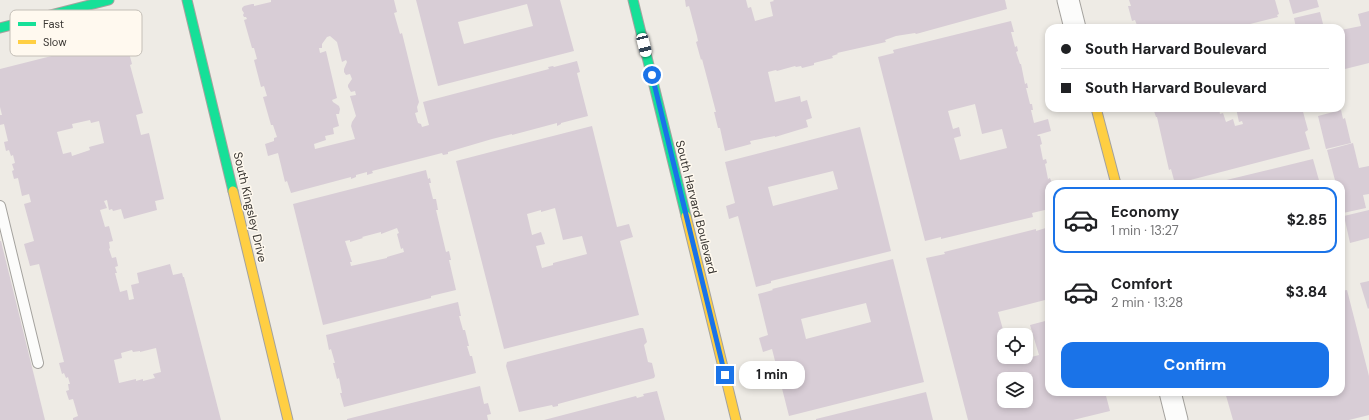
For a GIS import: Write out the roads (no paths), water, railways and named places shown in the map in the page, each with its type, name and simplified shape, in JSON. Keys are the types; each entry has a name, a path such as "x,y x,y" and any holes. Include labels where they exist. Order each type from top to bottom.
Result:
{"street":[{"path":"70,10 109,0"},
{"name":"South Kingsley Drive","path":"187,0 288,420"},
{"name":"South Harvard Boulevard","path":"633,0 736,420"},
{"path":"1068,0 1075,24"},
{"path":"0,28 10,25"},
{"path":"1097,112 1115,180"},
{"path":"1171,396 1177,420"}],"lane":[{"path":"0,206 38,363"}]}
